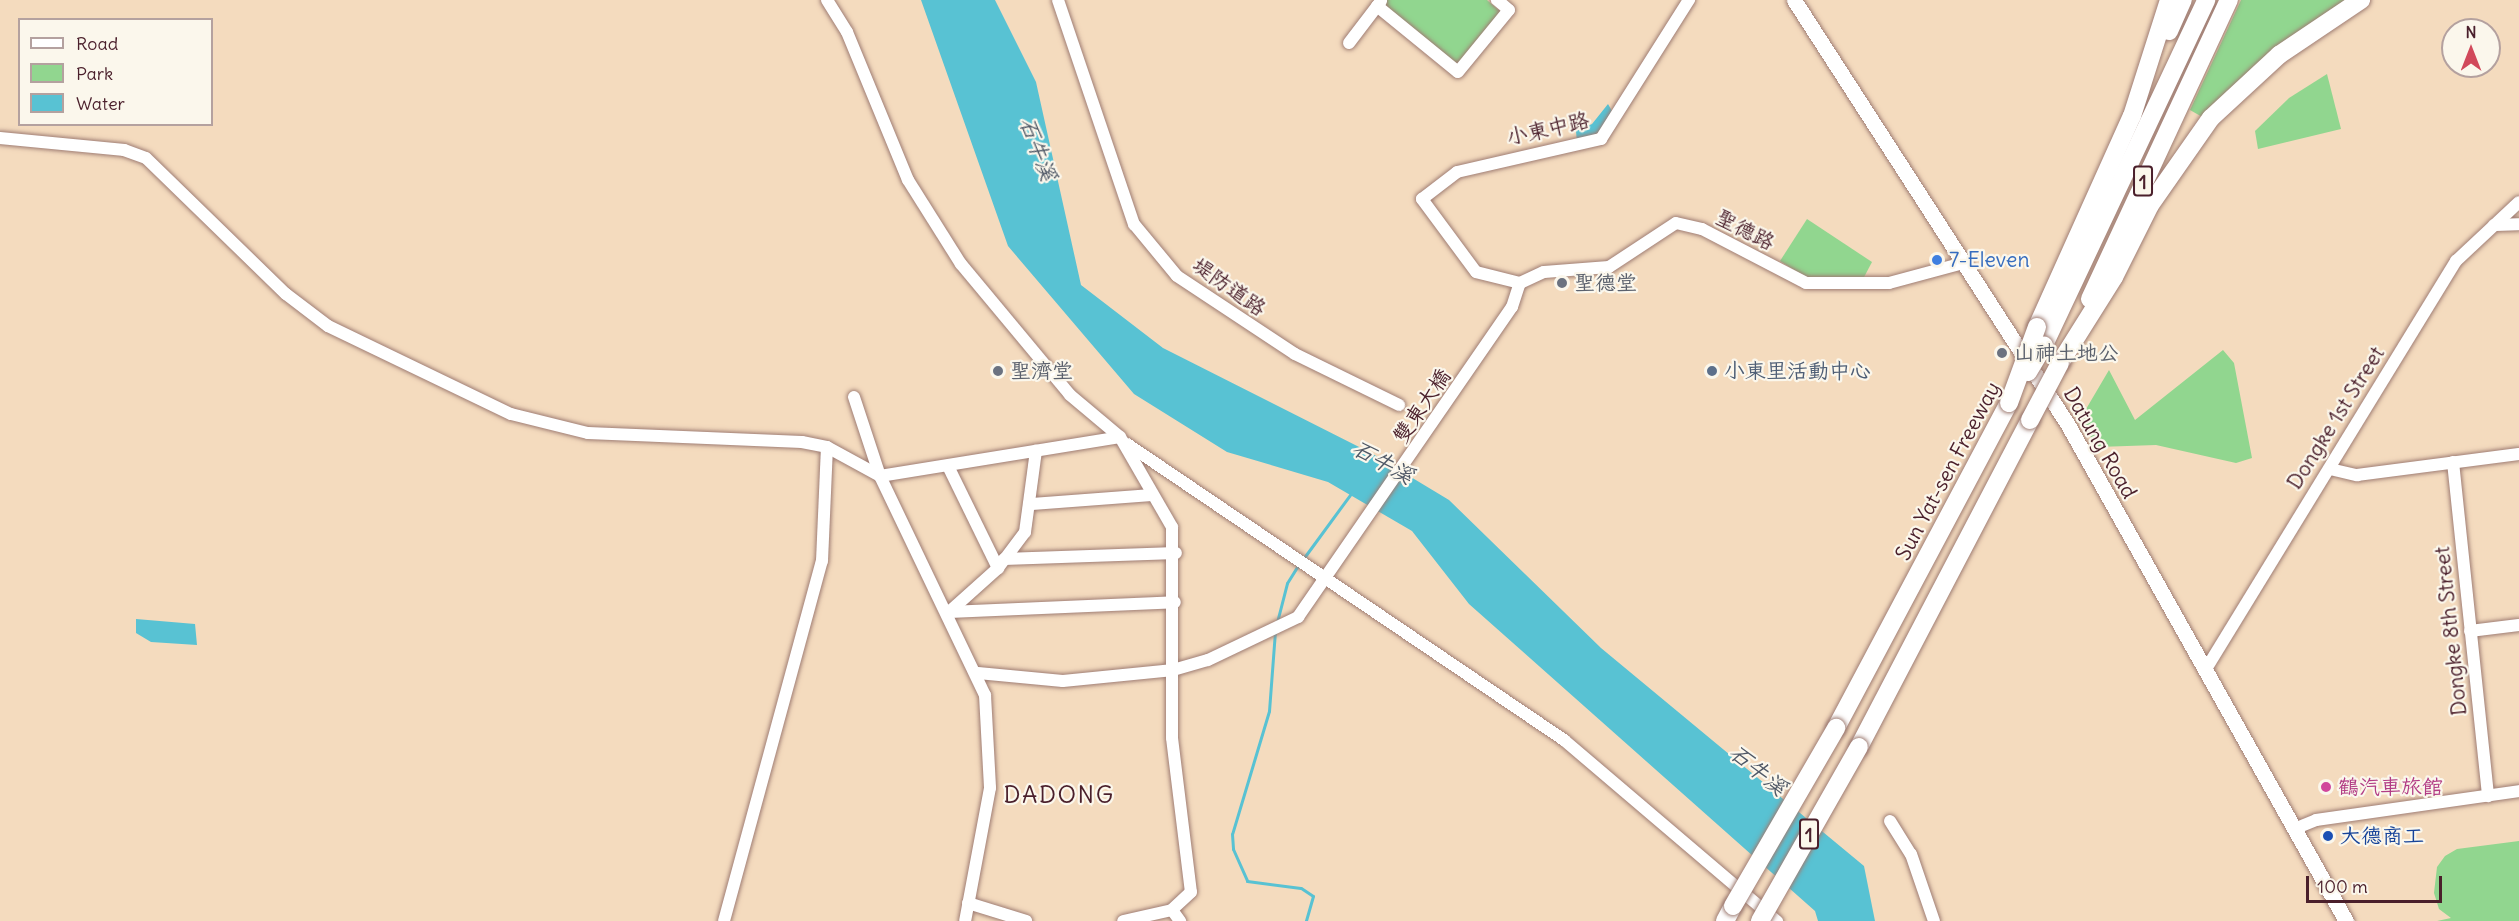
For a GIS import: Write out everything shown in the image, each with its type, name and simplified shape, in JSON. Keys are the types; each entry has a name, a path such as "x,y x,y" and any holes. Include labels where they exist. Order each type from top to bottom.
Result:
{"highway":[{"path":"2132,116 2169,0"},
{"path":"2009,403 2037,327 2183,0"},
{"name":"Sun Yat-sen Freeway","path":"1729,914 1836,728 2009,403 2044,345 2206,0"},
{"name":"1","path":"1760,921 1859,747 2060,363 2229,0"},
{"path":"2060,363 2114,277 2150,205 2211,118 2279,55 2361,0"}],"main road":[{"name":"Datung Road","path":"1794,0 2068,425 2346,921"}],"street":[{"path":"827,0 846,32 908,180 961,264 1070,395 1123,440 1564,740 1777,921"},
{"name":"堤防道路","path":"1058,0 1134,225 1177,276 1295,354 1399,405"},
{"path":"1349,43 1380,3 1458,72 1509,10 1497,0"},
{"name":"小東中路","path":"1520,283 1476,272 1422,199 1457,172 1601,139 1689,0"},
{"path":"0,138 124,150 146,158 286,294 328,326 520,417 588,433 781,440 827,447 880,476 1036,451 1123,440"},
{"name":"Dongke 1st Street","path":"2206,669 2456,261 2519,202"},
{"name":"聖德路","path":"1520,283 1544,272 1609,267 1676,224 1702,229 1806,283 1889,283 1963,263"},
{"path":"2494,225 2519,224"},
{"name":"雙東大橋","path":"978,673 1063,681 1173,670 1208,660 1298,617 1328,580 1488,344 1519,297 1520,283"},
{"path":"854,397 880,476 949,612 978,673 985,695 990,788 965,921"},
{"path":"1122,921 1176,916 1191,892 1176,790 1173,670 1176,553 1172,527 1123,440"},
{"path":"724,921 822,561 827,447"},
{"path":"949,612 1001,563 1025,532 1032,504 1036,451"},
{"path":"2330,469 2357,475 2519,454"},
{"name":"Dongke 8th Street","path":"2453,462 2488,795"},
{"path":"948,466 1001,563"},
{"path":"1032,504 1152,495"},
{"path":"1001,563 1176,553"},
{"path":"949,612 1175,602"},
{"path":"2470,631 2519,625"},
{"path":"2294,829 2316,820 2519,791"},
{"path":"1890,821 1911,854 1934,921"},
{"path":"968,903 1026,921"}],"green space":[{"path":"1386,0 1487,0 1502,13 1457,66 1383,4"},
{"path":"2241,0 2350,0 2256,64 2204,118 2190,110"},
{"path":"2327,74 2341,129 2258,149 2255,131 2289,98"},
{"path":"1807,219 1872,262 1862,281 1807,278 1780,261"},
{"path":"2223,350 2234,363 2252,458 2236,463 2156,445 2098,447 2079,421 2109,370 2135,420"},
{"path":"2519,841 2519,921 2437,921 2451,918 2439,909 2434,893 2437,867 2445,856 2457,849"}],"water":[{"name":"石牛溪","path":"921,0 995,0 1036,82 1081,285 1163,348 1371,453 1449,500 1601,648 1864,866 1875,921 1818,921 1815,911 1469,604 1412,531 1328,482 1227,452 1134,394 1008,246"},
{"path":"1608,104 1612,111 1598,133 1577,143 1576,131 1592,124"},
{"path":"136,619 195,624 197,645 151,642 136,633"}],"waterway":[{"path":"1303,559 1352,492"},
{"path":"1277,622 1287,583 1299,564"},
{"path":"1275,631 1269,711 1232,834 1233,849 1247,881 1301,888 1313,896 1306,921"}],"place":[{"name":"7-Eleven","path":"1937,260"},
{"name":"聖德堂","path":"1562,283"},
{"name":"山神土地公","path":"2002,353"},
{"name":"聖濟堂","path":"998,371"},
{"name":"小東里活動中心","path":"1712,371"},
{"name":"鶴汽車旅館","path":"2326,787"},
{"name":"大德商工","path":"2328,836"}],"district":[{"name":"DADONG","path":"1059,795"}]}
